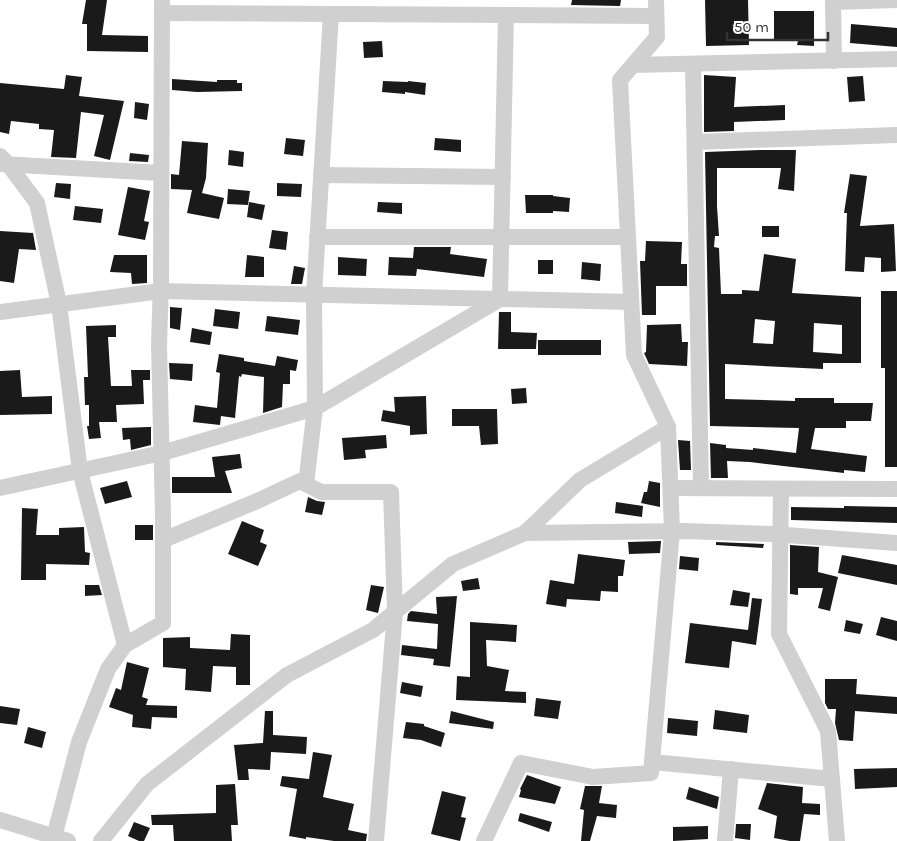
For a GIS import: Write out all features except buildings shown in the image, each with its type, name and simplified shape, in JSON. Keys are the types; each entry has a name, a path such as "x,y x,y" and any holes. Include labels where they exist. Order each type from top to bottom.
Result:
{"street":[{"path":"834,61 834,2 896,0"},
{"path":"0,820 58,839 79,742 108,670 125,645 163,623 159,345 161,291 162,7 331,14 352,7 454,8 506,15 656,8 656,37 620,80 634,355 668,427 671,488 672,531 651,773 593,777 521,763 484,841"},
{"path":"306,484 315,408 314,294 331,14"},
{"path":"500,299 506,15"},
{"path":"633,65 897,60"},
{"path":"693,64 701,488"},
{"path":"695,142 897,135"},
{"path":"3,161 160,173"},
{"path":"3,161 37,204 59,304 80,471 125,645"},
{"path":"321,175 502,177"},
{"path":"317,237 628,237"},
{"path":"0,312 161,291 632,302"},
{"path":"0,488 162,454 315,408 500,299"},
{"path":"101,841 147,784 287,675 373,630 453,564 525,533 580,480 668,427"},
{"path":"163,540 300,481 321,492 391,492 395,612 380,839"},
{"path":"671,488 897,489"},
{"path":"781,489 778,634 828,731 837,841"},
{"path":"525,533 672,531 780,535 897,543"},
{"path":"652,762 832,779"},
{"path":"725,841 731,769"}]}
